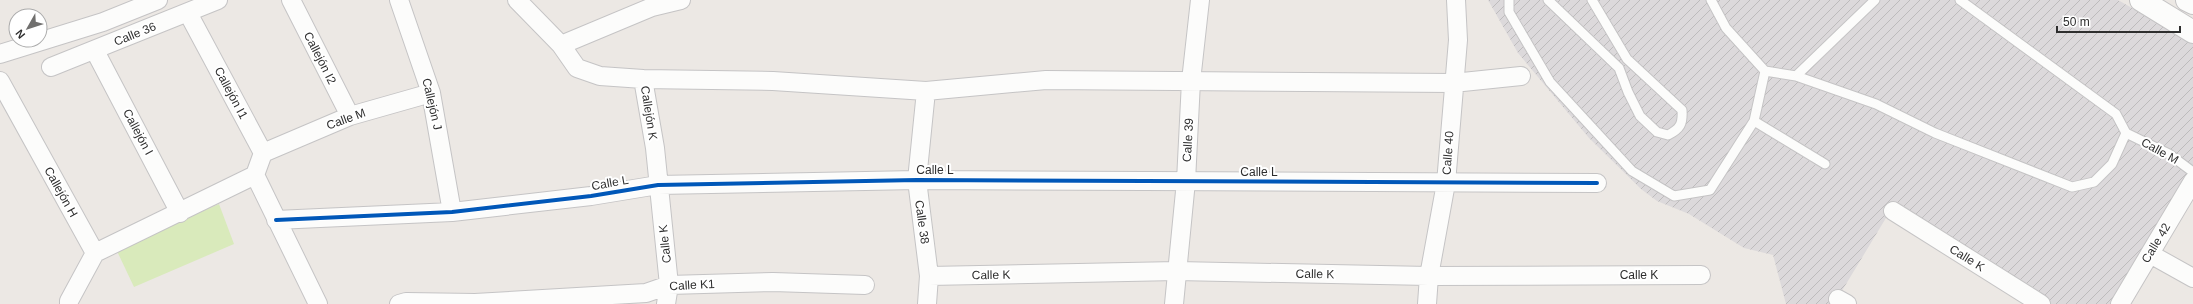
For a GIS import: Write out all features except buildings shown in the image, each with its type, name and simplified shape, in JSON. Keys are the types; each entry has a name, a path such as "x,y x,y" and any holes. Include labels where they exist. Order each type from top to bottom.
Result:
{"street":[{"path":"0,54 103,22 158,0"},
{"name":"Calle 36","path":"51,67 218,0"},
{"name":"Callejón I2","path":"290,0 350,116"},
{"name":"Callejón J","path":"399,0 431,93 452,212"},
{"name":"Callejón K","path":"517,0 562,45 577,68 600,76 643,79 658,185"},
{"path":"562,45 650,4 681,0"},
{"name":"Calle 39","path":"1174,304 1186,181 1192,81 1200,0"},
{"name":"Calle 40","path":"1427,304 1429,276 1446,183 1453,83 1458,40 1456,0"},
{"path":"2140,0 2193,32"},
{"path":"2188,0 2193,3"},
{"name":"Callejón I1","path":"188,13 263,152"},
{"name":"Callejón I","path":"95,50 180,213"},
{"path":"643,79 773,81 926,91 1046,80 1453,83 1521,76"},
{"name":"Callejón H","path":"0,81 95,253"},
{"name":"Calle 38","path":"926,91 917,180 929,276 927,304"},
{"name":"Calle M","path":"263,152 350,116 431,93"},
{"path":"69,304 82,275 95,253 180,213 255,175 263,152"},
{"path":"255,175 318,304"},
{"name":"Calle L","path":"276,220 452,212 591,196 658,185 917,180 1597,183"},
{"name":"Calle 42","path":"2120,304 2193,181"},
{"name":"Calle K","path":"658,185 669,285 666,304"},
{"name":"Calle K","path":"1893,211 2040,304"},
{"path":"2150,254 2193,278"},
{"name":"Calle K","path":"929,276 1177,270 1429,276 1701,275"},
{"name":"Calle K1","path":"399,304 406,302 475,303 646,293 669,285 773,282 865,285"}],"lane":[{"path":"1509,0 1509,12 1550,82 1632,171 1674,196 1710,190 1754,121 1764,71"},
{"path":"1548,0 1620,68 1628,92 1640,116 1657,132 1668,135 1678,130 1683,121 1682,110 1627,59 1592,0"},
{"path":"1711,0 1726,28 1764,71 1796,76 1876,104 1934,133 2072,187 2094,182 2112,164 2126,133 2116,114 1960,0"},
{"path":"1796,76 1875,0"},
{"path":"1754,121 1825,164"},
{"name":"Calle M","path":"2126,133 2169,154 2193,172"}],"shaded area":[{"path":"1488,0 2118,0 2193,43 2193,169 2113,304 2048,304 1892,208 1834,304 1786,304 1773,255 1744,248 1689,214 1657,201 1641,189 1589,138 1518,53"}],"green space":[{"path":"219,204 234,244 134,287 116,249"}],"cycle path":[{"path":"276,220 452,212 591,196 658,185 917,180 1597,183"}]}
